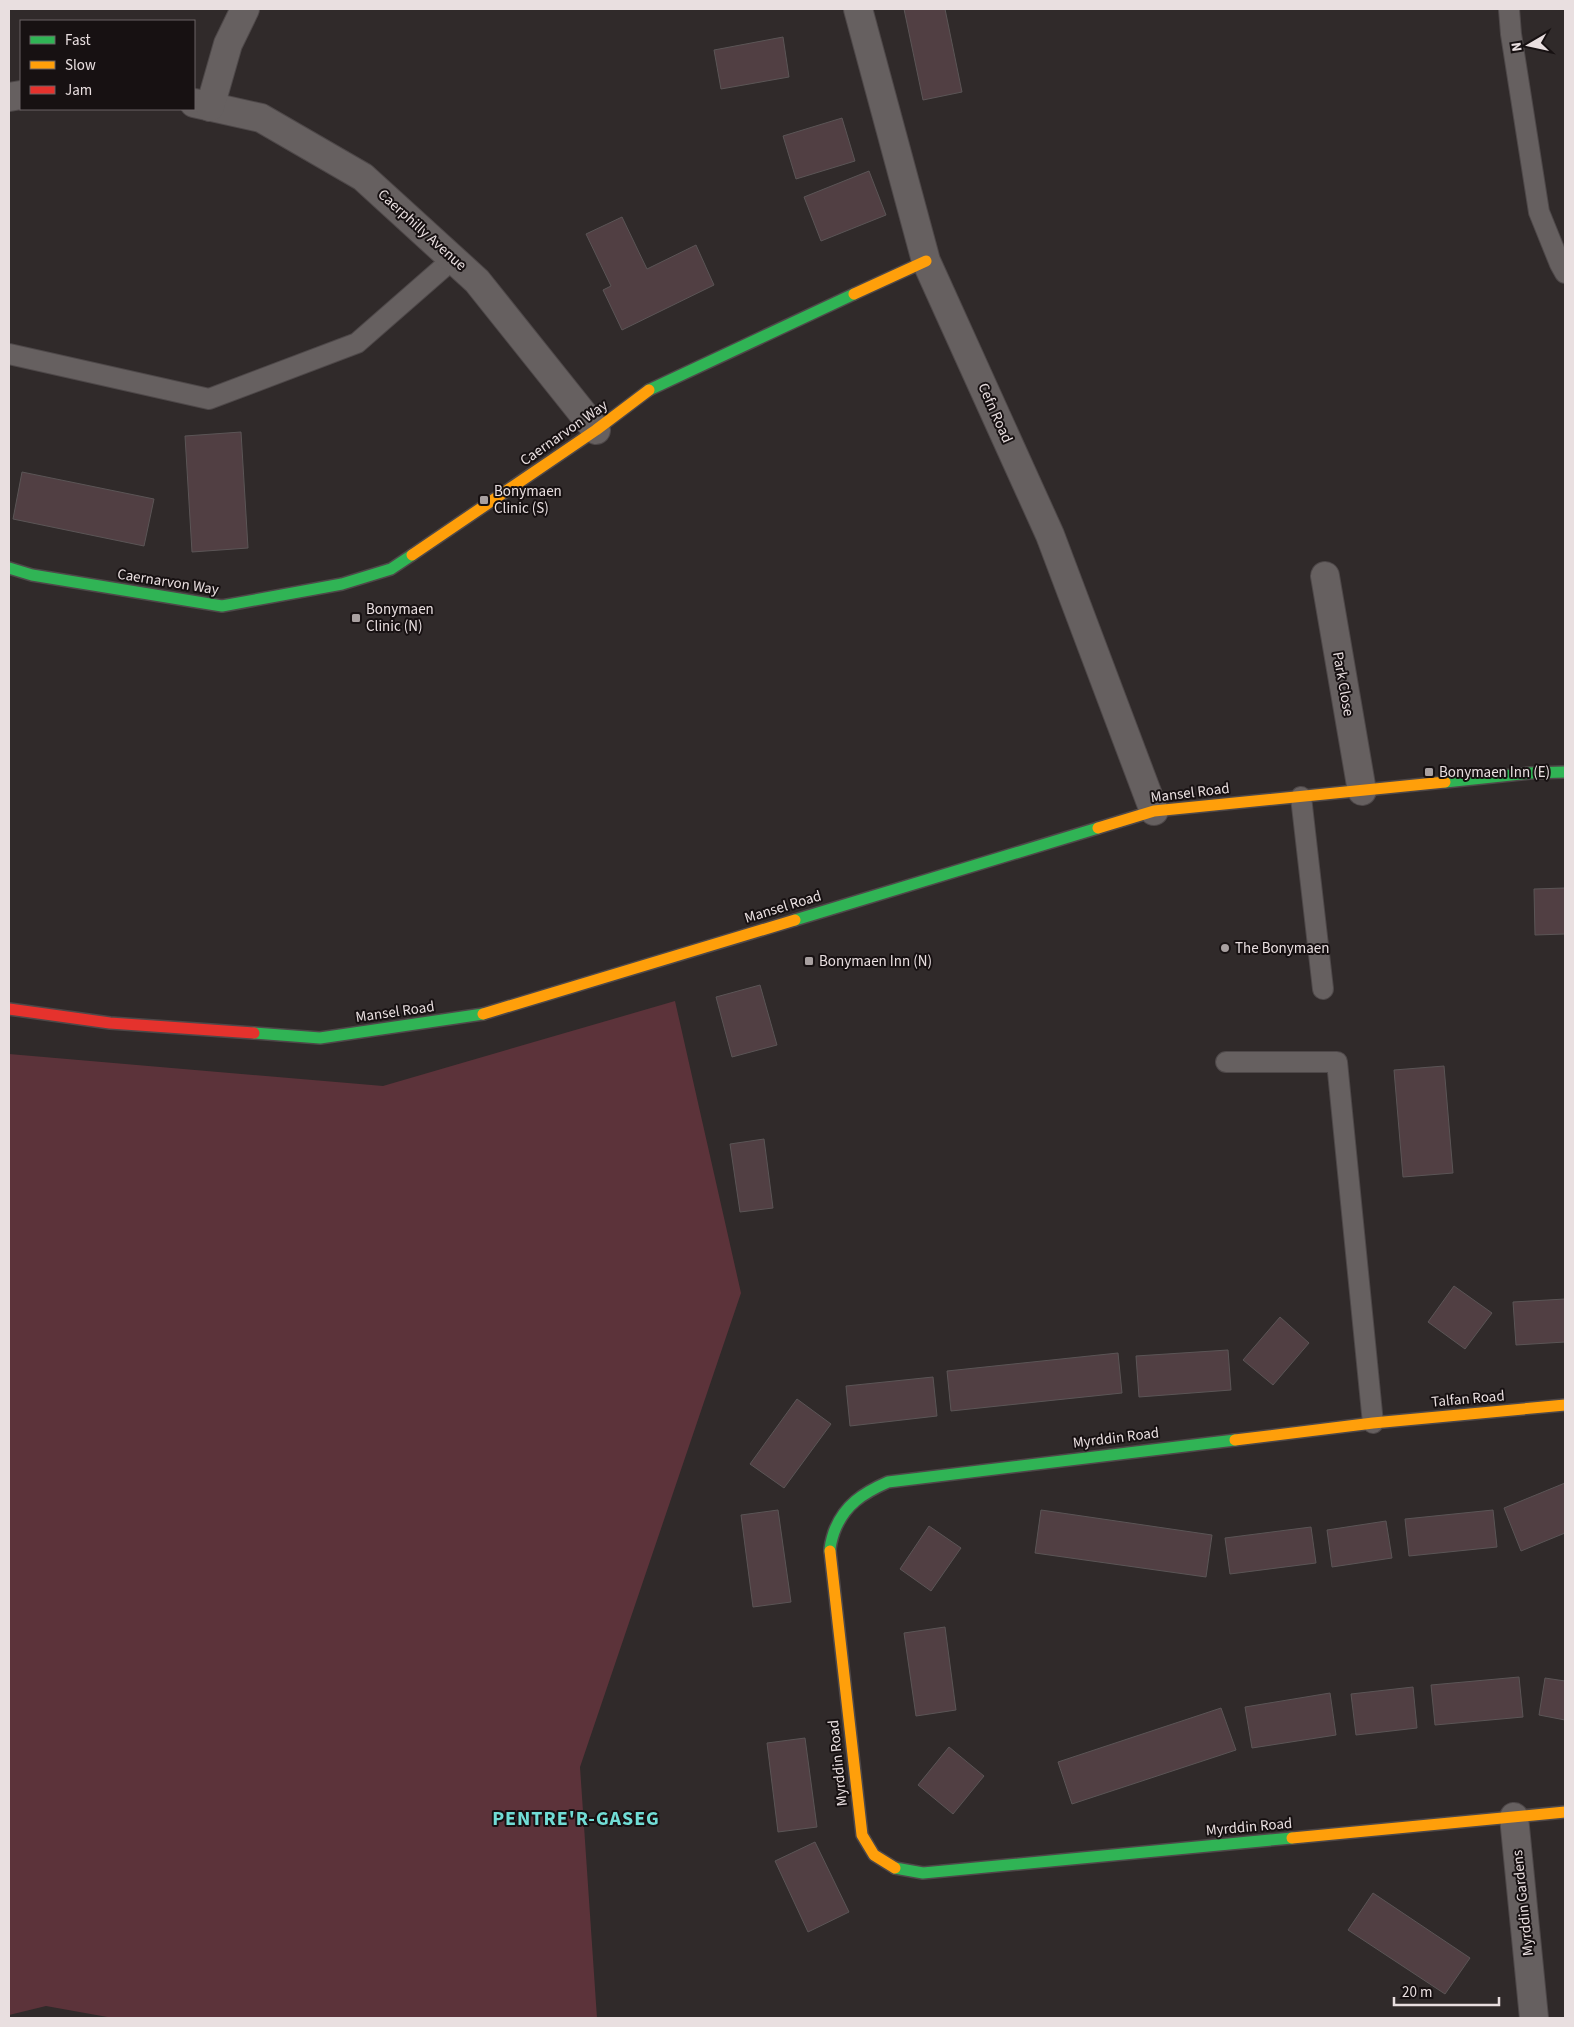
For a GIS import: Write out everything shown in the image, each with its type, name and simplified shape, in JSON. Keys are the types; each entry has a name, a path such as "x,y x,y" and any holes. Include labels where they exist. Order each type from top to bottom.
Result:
{"street":[{"path":"202,105 245,9"},
{"name":"Cefn Road","path":"858,9 926,261 1050,535 1154,811"},
{"name":"Caerphilly Avenue","path":"202,105 261,118 363,176 477,281 596,430"},
{"name":"Caernarvon Way","path":"9,568 32,575 222,606 342,584 391,569 596,430 648,390 926,261"},
{"name":"Park Close","path":"1325,576 1362,791"},
{"name":"Mansel Road","path":"9,1008 110,1023 320,1038 480,1015 1154,811 1530,773 1565,772"},
{"name":"Talfan Road","path":"1372,1422 1565,1405"},
{"name":"Myrddin Road","path":"1372,1422 916,1478 888,1482 864,1491 847,1506 835,1526 830,1548 862,1835 874,1855 892,1867 923,1873 1565,1812"},
{"name":"Myrddin Gardens","path":"1514,1817 1534,2018"}],"lane":[{"path":"1509,9 1511,34 1539,212 1565,273"},
{"path":"9,354 209,400 357,343 453,259"},
{"path":"1301,797 1323,989"},
{"path":"1226,1062 1337,1062 1372,1422"}],"shaded area":[{"path":"675,1001 741,1293 580,1767 597,2018 113,2018 46,2006 9,2015 9,1054 383,1086"}],"building":[{"path":"904,9 945,9 962,92 923,100"},
{"path":"783,37 789,77 721,89 714,50"},
{"path":"842,118 855,161 796,179 783,136"},
{"path":"869,171 886,215 821,241 804,197"},
{"path":"622,217 647,269 696,245 714,285 622,330 603,290 611,286 586,234"},
{"path":"241,432 248,548 192,552 185,436"},
{"path":"22,472 154,499 144,546 13,519"},
{"path":"1565,888 1565,934 1535,935 1534,889"},
{"path":"760,985 777,1045 732,1057 716,997"},
{"path":"1444,1066 1453,1173 1403,1177 1394,1070"},
{"path":"764,1139 773,1208 740,1212 730,1144"},
{"path":"1454,1286 1492,1313 1465,1349 1428,1322"},
{"path":"1565,1299 1565,1342 1516,1345 1513,1302"},
{"path":"1280,1317 1309,1343 1273,1385 1243,1360"},
{"path":"1228,1350 1231,1390 1139,1397 1136,1356"},
{"path":"1118,1353 1122,1393 951,1411 947,1371"},
{"path":"933,1377 937,1416 850,1426 846,1386"},
{"path":"797,1399 831,1424 784,1488 750,1464"},
{"path":"1565,1483 1565,1533 1521,1551 1504,1508"},
{"path":"778,1510 791,1602 753,1607 741,1515"},
{"path":"1041,1510 1212,1535 1206,1577 1035,1553"},
{"path":"1493,1510 1497,1547 1409,1556 1405,1519"},
{"path":"1386,1521 1392,1558 1332,1567 1327,1530"},
{"path":"929,1526 961,1548 931,1591 900,1569"},
{"path":"1311,1527 1316,1563 1230,1574 1225,1538"},
{"path":"945,1627 956,1710 916,1716 904,1633"},
{"path":"1519,1677 1523,1717 1435,1725 1431,1685"},
{"path":"1545,1678 1565,1681 1565,1720 1539,1715"},
{"path":"1413,1687 1417,1728 1356,1735 1351,1694"},
{"path":"1330,1693 1336,1735 1252,1748 1245,1707"},
{"path":"1221,1708 1236,1750 1072,1804 1058,1762"},
{"path":"805,1738 817,1827 778,1832 767,1743"},
{"path":"949,1747 984,1776 953,1814 918,1785"},
{"path":"815,1842 849,1912 808,1932 775,1861"},
{"path":"1373,1893 1470,1958 1445,1994 1348,1930"}],"traffic: fast":[{"path":"649,390 854,294"},
{"path":"9,568 32,575 222,606 342,584 391,569 412,555"},
{"path":"1445,782 1530,773 1565,772"},
{"path":"795,920 1098,828"},
{"path":"254,1033 320,1038 483,1014"},
{"path":"830,1551 834,1532 843,1514 855,1501 888,1482 1235,1440"},
{"path":"895,1868 923,1873 1292,1838"}],"traffic: slow":[{"path":"854,294 926,261"},
{"path":"412,555 596,430 649,390"},
{"path":"1098,828 1154,811 1445,782"},
{"path":"483,1014 795,920"},
{"path":"1235,1440 1373,1423 1565,1405"},
{"path":"830,1551 862,1835 874,1855 895,1868"},
{"path":"1292,1838 1565,1812"}],"traffic: jam":[{"path":"9,1009 110,1023 254,1033"}],"place":[{"name":"Bonymaen Clinic (S)","path":"484,500"},
{"name":"Bonymaen Clinic (N)","path":"356,618"},
{"name":"Bonymaen Inn (E)","path":"1429,772"},
{"name":"The Bonymaen","path":"1225,948"},
{"name":"Bonymaen Inn (N)","path":"809,961"}],"district":[{"name":"PENTRE'R-GASEG","path":"576,1819"}]}
